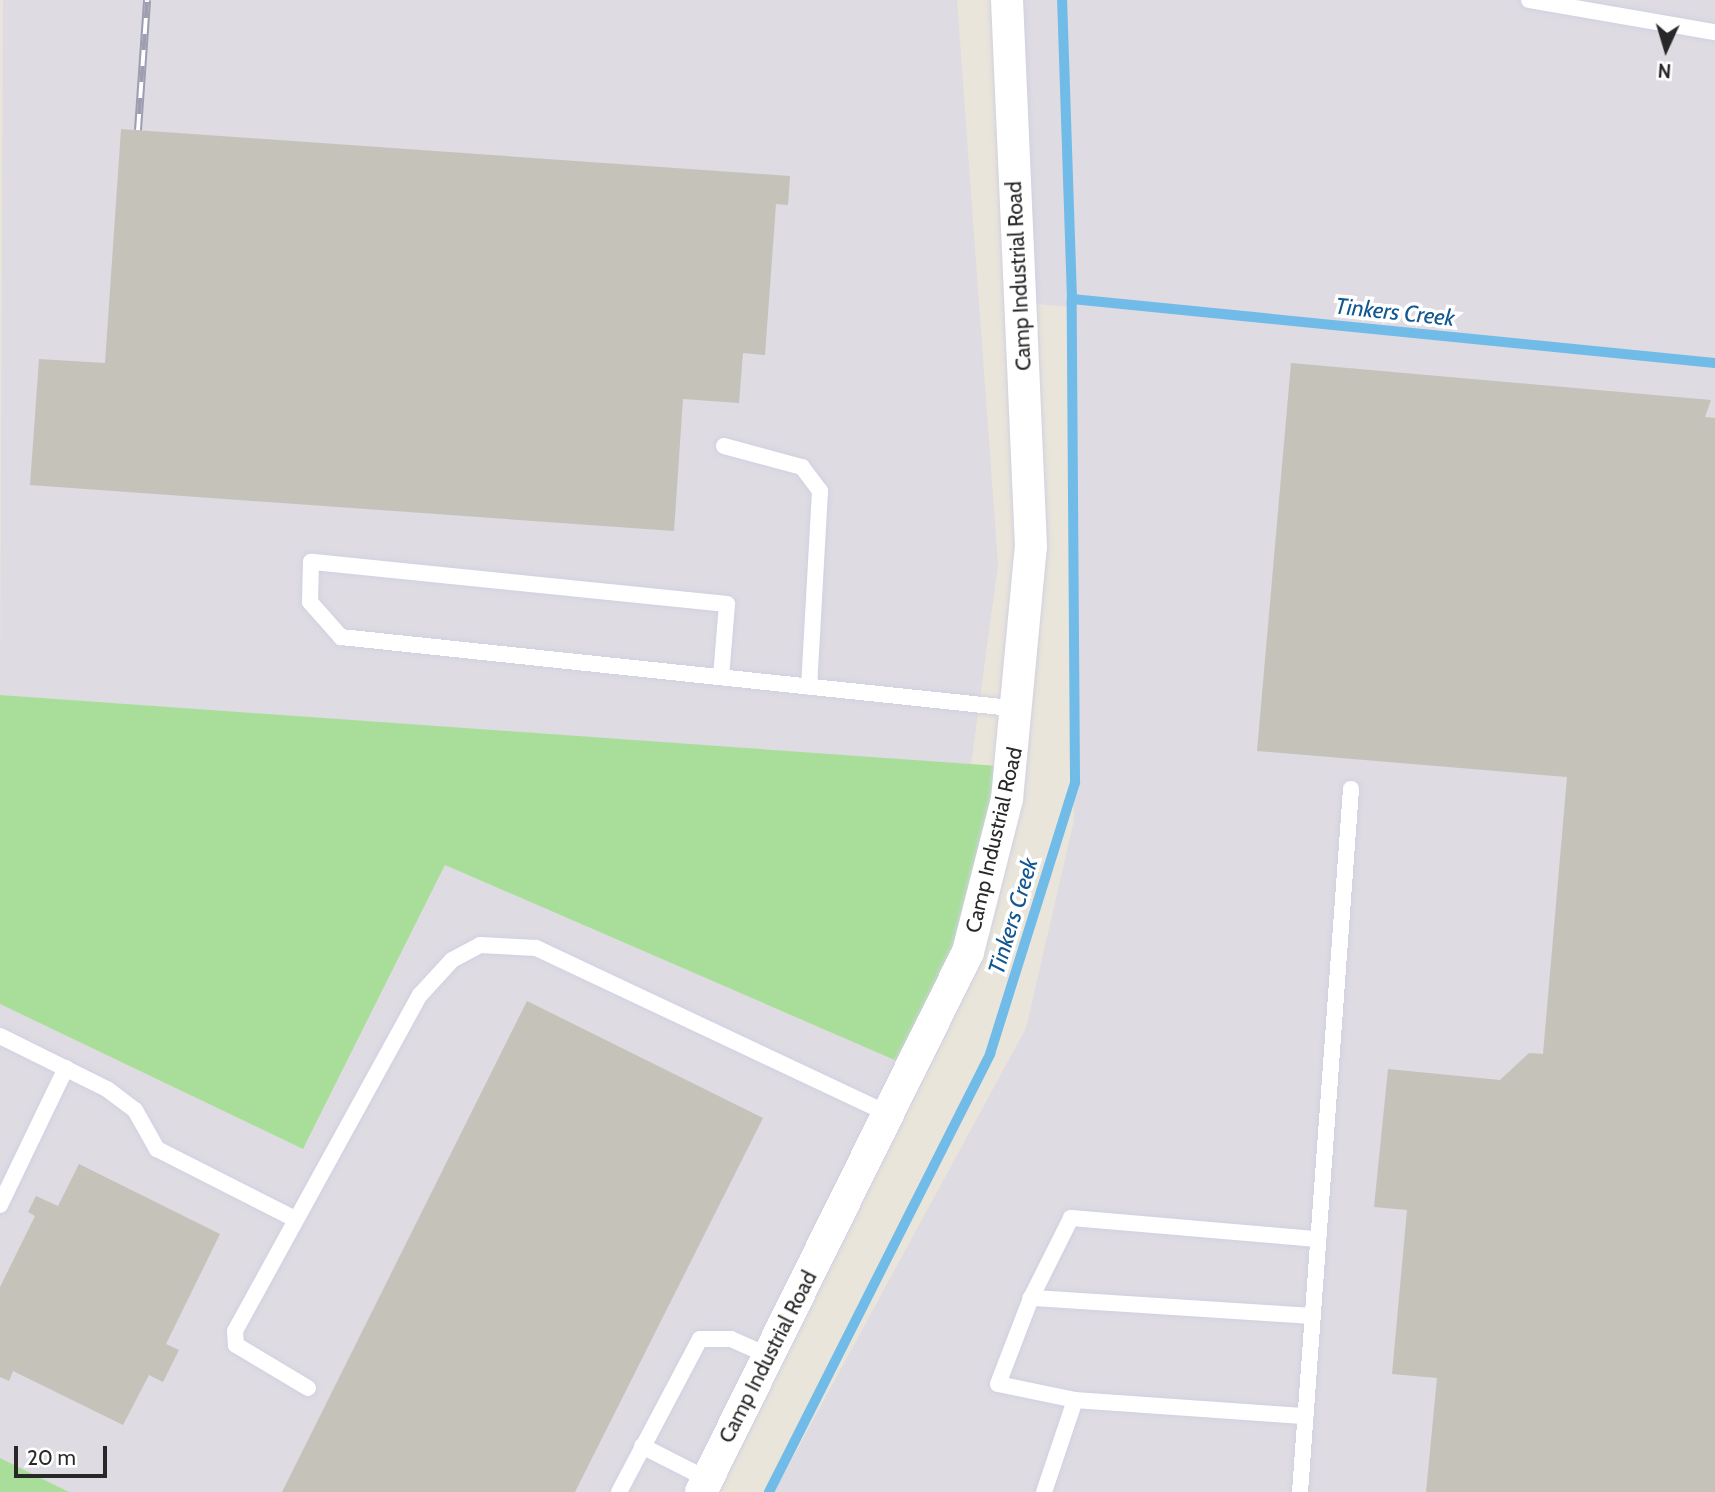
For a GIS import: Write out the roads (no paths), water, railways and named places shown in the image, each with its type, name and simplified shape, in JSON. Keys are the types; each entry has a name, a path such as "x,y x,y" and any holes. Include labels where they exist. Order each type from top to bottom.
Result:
{"street":[{"name":"Camp Industrial Road","path":"704,1485 968,952 1007,799 1020,709 1031,547 1006,0"}],"lane":[{"path":"1530,0 1715,32"},
{"path":"724,446 802,467 820,491 809,687"},
{"path":"721,677 727,604 311,562 310,602 341,637 1020,709"},
{"path":"1300,1492 1351,789"},
{"path":"308,1388 233,1339 295,1219 420,995 452,960 480,945 536,948 889,1114"},
{"path":"0,1036 66,1068 135,1110 157,1149 295,1219"},
{"path":"0,1205 66,1068"},
{"path":"1305,1416 1075,1399 998,1384 1031,1298 1071,1218 1318,1239"},
{"path":"1031,1298 1312,1316"},
{"path":"619,1492 700,1339 731,1339 768,1356"},
{"path":"1044,1492 1075,1399"},
{"path":"642,1446 704,1485"}],"waterway":[{"name":"Tinkers Creek","path":"769,1492 990,1054 1075,782 1072,299 1062,0"},
{"name":"Tinkers Creek","path":"1072,299 1715,363"}],"railway":[{"path":"138,130 147,0"}]}
